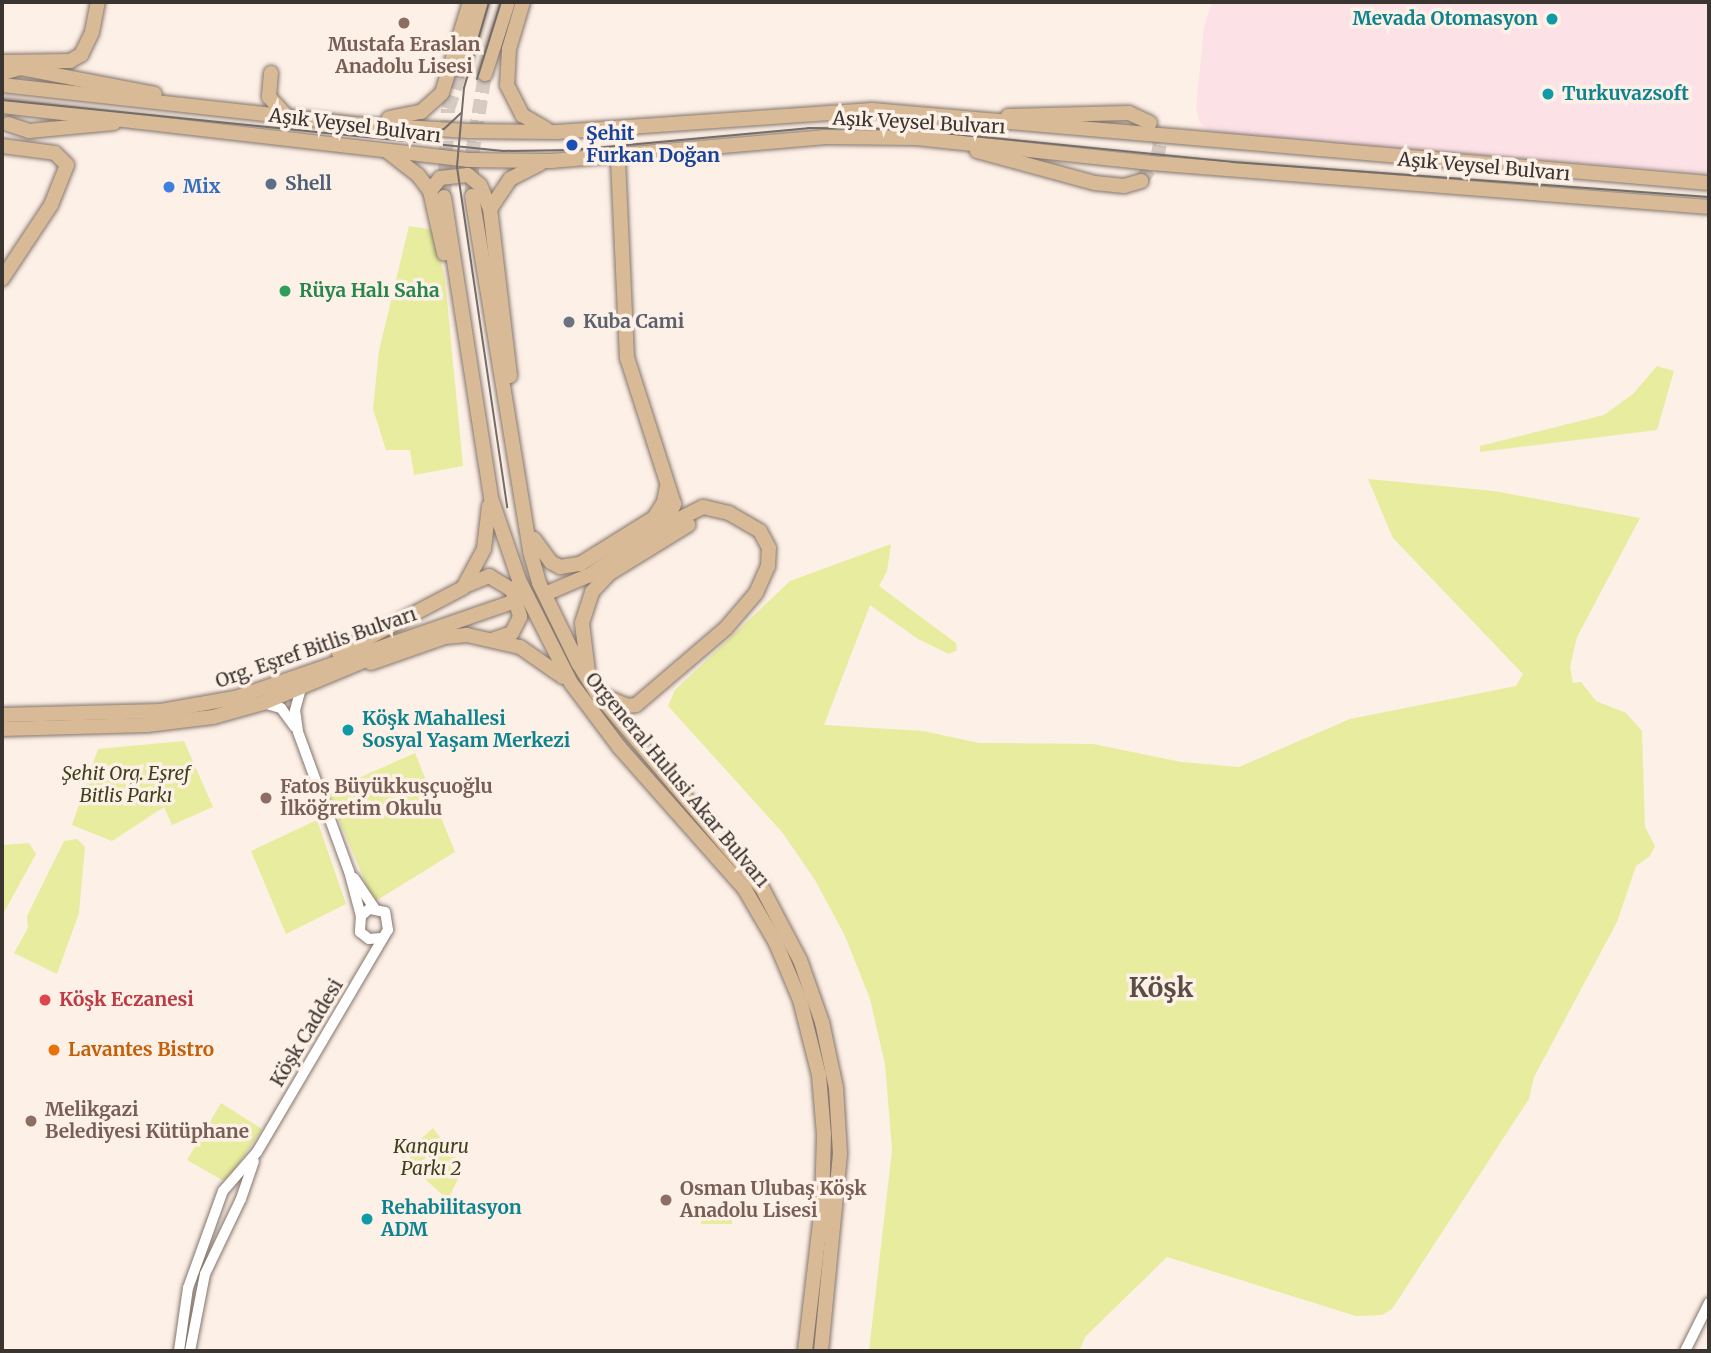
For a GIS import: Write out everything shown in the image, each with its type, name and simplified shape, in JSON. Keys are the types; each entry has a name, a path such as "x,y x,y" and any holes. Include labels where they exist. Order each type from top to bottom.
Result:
{"main road":[{"path":"2,62 70,61 88,47 98,2"},
{"path":"354,124 368,118 412,116 436,101 446,84 471,2"},
{"path":"463,69 482,2"},
{"path":"485,74 508,2"},
{"path":"523,2 509,49 507,85 522,116 557,132"},
{"path":"3,73 20,68 65,75 228,110"},
{"path":"271,73 269,97 288,116"},
{"name":"Aşık Veysel Bulvarı","path":"2,85 354,124 557,132 872,110 1126,136 1709,183"},
{"name":"Aşık Veysel Bulvarı","path":"2,106 147,120 468,160 551,161 823,137 921,139 1151,163 1709,207"},
{"path":"18,107 5,122 29,131 147,120"},
{"path":"961,118 1087,112 1129,113 1150,123"},
{"path":"921,139 1095,183 1124,186 1141,181"},
{"path":"2,146 63,157 67,170 51,205 2,279"},
{"path":"387,151 418,175 430,191 487,467"},
{"path":"618,156 627,358 669,481 674,505 663,526"},
{"path":"489,209 510,179 527,167 551,161"},
{"path":"430,191 440,178 468,175 480,185 489,209 516,422 516,468"},
{"name":"Orgeneral Hulusi Akar Bulvarı","path":"472,196 523,509 539,583 597,693 751,873 791,939 816,1001 832,1065 840,1143 821,1351"},
{"name":"Orgeneral Hulusi Akar Bulvarı","path":"444,197 491,498 514,569 571,683 620,748 744,888 776,943 800,1000 819,1076 824,1134 822,1206 805,1351"},
{"path":"523,509 544,559 570,567 654,518 664,502 669,481"},
{"path":"463,588 484,549 491,498"},
{"path":"552,591 588,576 663,526 703,507 722,510 750,522 767,544 768,566 755,593 726,628 636,705 627,706 597,693"},
{"path":"589,680 582,623 592,592 621,567 707,513 722,510"},
{"path":"299,682 488,576 512,590 520,608 517,626 506,637 495,639 456,635 353,667"},
{"name":"Org. Eşref Bitlis Bulvarı","path":"2,729 177,723 263,703 299,682 433,628 507,604"},
{"name":"Org. Eşref Bitlis Bulvarı","path":"2,715 196,706 353,667 433,628"},
{"path":"495,639 539,657 571,683"}],"street":[{"path":"299,682 295,710 298,732 349,871 360,916 359,926 365,937 381,938 390,922 384,912 374,908 349,871"},
{"path":"263,703 281,708 298,732"},
{"path":"360,916 374,908"},
{"name":"Köşk Caddesi","path":"365,937 365,968"},
{"name":"Köşk Caddesi","path":"257,1152 381,938"},
{"path":"179,1351 188,1288 223,1200 223,1191 257,1152"},
{"path":"190,1351 202,1283 242,1194 257,1152"},
{"path":"230,1186 242,1194"},
{"path":"223,1200 235,1205"},
{"path":"1685,1351 1709,1304"}],"shaded area":[{"path":"1212,2 1709,2 1708,173 1211,135 1199,121 1196,108 1204,27"}],"green space":[{"path":"409,226 434,230 445,279 463,466 414,475 410,450 386,450 373,409 379,351"},
{"path":"1657,366 1674,371 1657,430 1480,452 1480,446 1604,415 1633,394"},
{"path":"1368,479 1494,491 1640,518 1577,637 1570,667 1573,683 1581,682 1596,701 1626,713 1642,731 1645,827 1655,846 1650,856 1636,866 1617,922 1534,1077 1529,1099 1392,1309 1382,1315 1356,1316 1167,1257 1085,1337 1079,1351 869,1351 892,1150 885,1064 870,999 845,936 815,880 782,832 668,706 675,690 790,581 891,544 887,571 879,586 956,643 957,650 949,654 918,639 870,605 824,725 923,731 979,743 1093,744 1181,762 1239,767 1350,719 1516,686 1523,674 1393,538"},
{"name":"Şehit Org. Eşref Bitlis Parkı","path":"184,741 213,807 172,825 164,807 112,841 72,825 98,749"},
{"path":"415,753 455,852 374,902 327,792"},
{"path":"317,820 346,904 286,934 251,851"},
{"path":"77,839 85,847 79,913 57,974 14,953 28,928 27,916 64,841"},
{"path":"29,843 36,854 2,916 2,845"},
{"path":"221,1103 262,1129 230,1177 222,1180 187,1160"},
{"name":"Kanguru Parkı 2","path":"433,1128 463,1168 448,1200 401,1157"},
{"path":"701,1208 732,1208 732,1224 701,1224"}],"tunnel":[{"path":"444,197 448,109 462,69"},
{"path":"472,196 472,155 485,74"},
{"path":"1141,181 1157,159 1160,143 1153,127"}],"tram line":[{"path":"489,2 464,88 457,167 507,507"},
{"path":"477,79 501,2"},
{"path":"2,100 503,151 573,150 808,128 903,129 1232,162 1709,197"},
{"path":"410,140 444,129 461,113"}],"place":[{"name":"Mevada Otomasyon","path":"1552,19"},
{"name":"Mustafa Eraslan Anadolu Lisesi","path":"404,23"},
{"name":"Turkuvazsoft","path":"1548,94"},
{"name":"Şehit Furkan Doğan","path":"572,145"},
{"name":"Shell","path":"271,184"},
{"name":"Mix","path":"169,187"},
{"name":"Rüya Halı Saha","path":"285,291"},
{"name":"Kuba Cami","path":"569,322"},
{"name":"Köşk Mahallesi Sosyal Yaşam Merkezi","path":"348,730"},
{"name":"Fatoş Büyükkuşçuoğlu İlköğretim Okulu","path":"266,798"},
{"name":"Köşk Eczanesi","path":"45,1000"},
{"name":"Lavantes Bistro","path":"54,1050"},
{"name":"Melikgazi Belediyesi Kütüphane","path":"31,1121"},
{"name":"Osman Ulubaş Köşk Anadolu Lisesi","path":"666,1200"},
{"name":"Rehabilitasyon ADM","path":"367,1219"}],"district":[{"name":"Köşk","path":"1161,988"}]}
